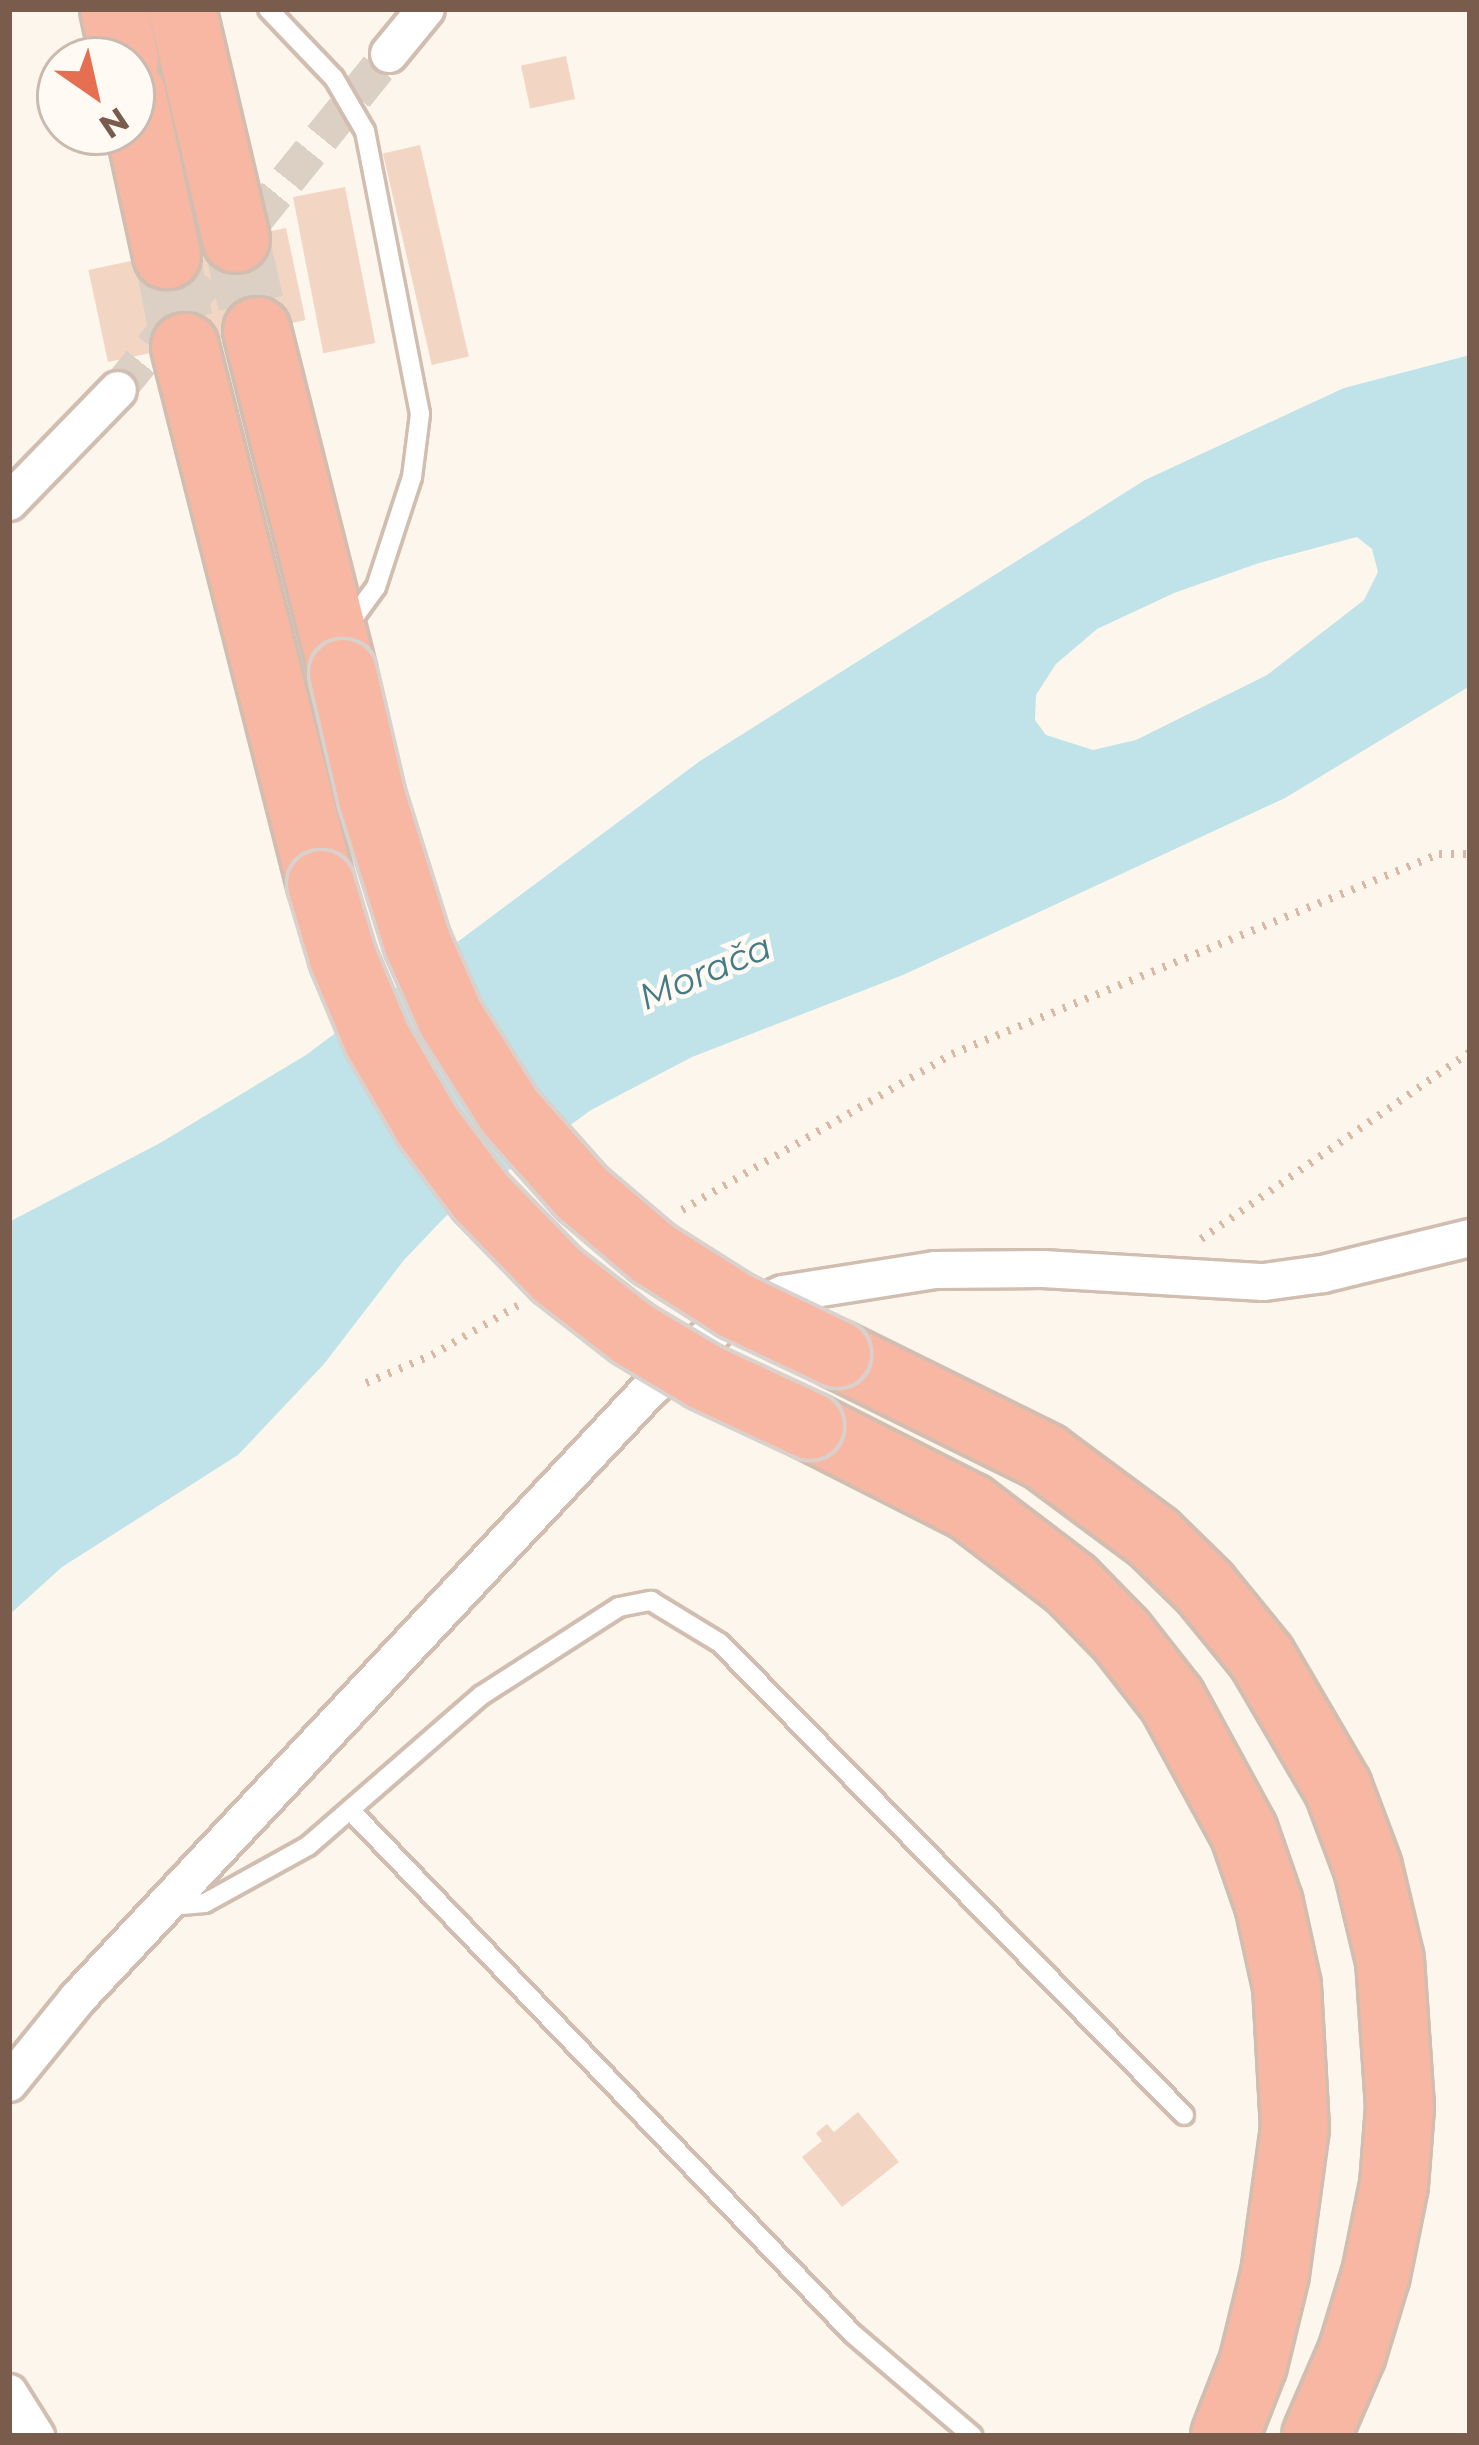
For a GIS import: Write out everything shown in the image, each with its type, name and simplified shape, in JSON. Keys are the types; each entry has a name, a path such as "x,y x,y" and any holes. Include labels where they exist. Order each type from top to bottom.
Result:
{"highway":[{"path":"182,9 236,239"},
{"path":"145,156 166,255"},
{"path":"257,331 372,798 416,942 452,1019 498,1095 570,1181 654,1254 736,1306 1012,1438 1127,1514 1180,1562 1240,1629 1326,1763 1358,1839 1383,1922 1396,2003 1400,2090 1385,2234 1365,2313 1322,2424"},
{"path":"185,346 333,926 359,999 407,1095 455,1165 534,1254 610,1318 705,1377 970,1507 1071,1584 1159,1681 1232,1804 1275,1928 1295,2066 1287,2206 1236,2409"}],"street":[{"path":"389,54 427,9"},
{"path":"9,502 118,390"},
{"path":"9,2083 78,1997 647,1392 727,1320 783,1294 935,1270 1043,1269 1264,1282 1323,1274 1470,1238"},
{"path":"9,2393 36,2436"}],"lane":[{"path":"268,9 334,78 365,131 420,414 412,477 376,587 339,658"},
{"path":"166,1906 206,1903 251,1882 308,1846 482,1695 619,1607 651,1601 720,1643 1184,2115"},
{"path":"350,1810 853,2334 973,2436"}],"path":[{"path":"672,1216 952,1054 1438,854 1470,854"},
{"path":"1144,1277 1470,1052"},
{"path":"366,1383 432,1355 532,1297"}],"water":[{"name":"Morača","path":"1470,355 1470,686 1285,798 903,975 692,1057 591,1110 445,1217 404,1260 324,1364 238,1455 62,1567 9,1615 9,1222 160,1143 306,1055 700,761 1145,480 1344,388","holes":["1357,537 1372,549 1378,572 1364,600 1267,675 1136,740 1093,750 1046,735 1035,720 1036,695 1056,664 1097,629 1174,593 1259,563"]}],"building":[{"path":"566,56 575,99 530,109 521,66"},
{"path":"420,145 469,356 432,365 383,154"},
{"path":"345,187 375,343 323,353 293,197"},
{"path":"286,228 306,320 108,362 88,270"},
{"path":"858,2112 899,2162 842,2207 802,2157 822,2141 816,2133 827,2124 834,2132"}],"tunnel":[{"path":"118,390 389,54"},
{"path":"236,239 257,331"},
{"path":"167,255 185,347"}]}
